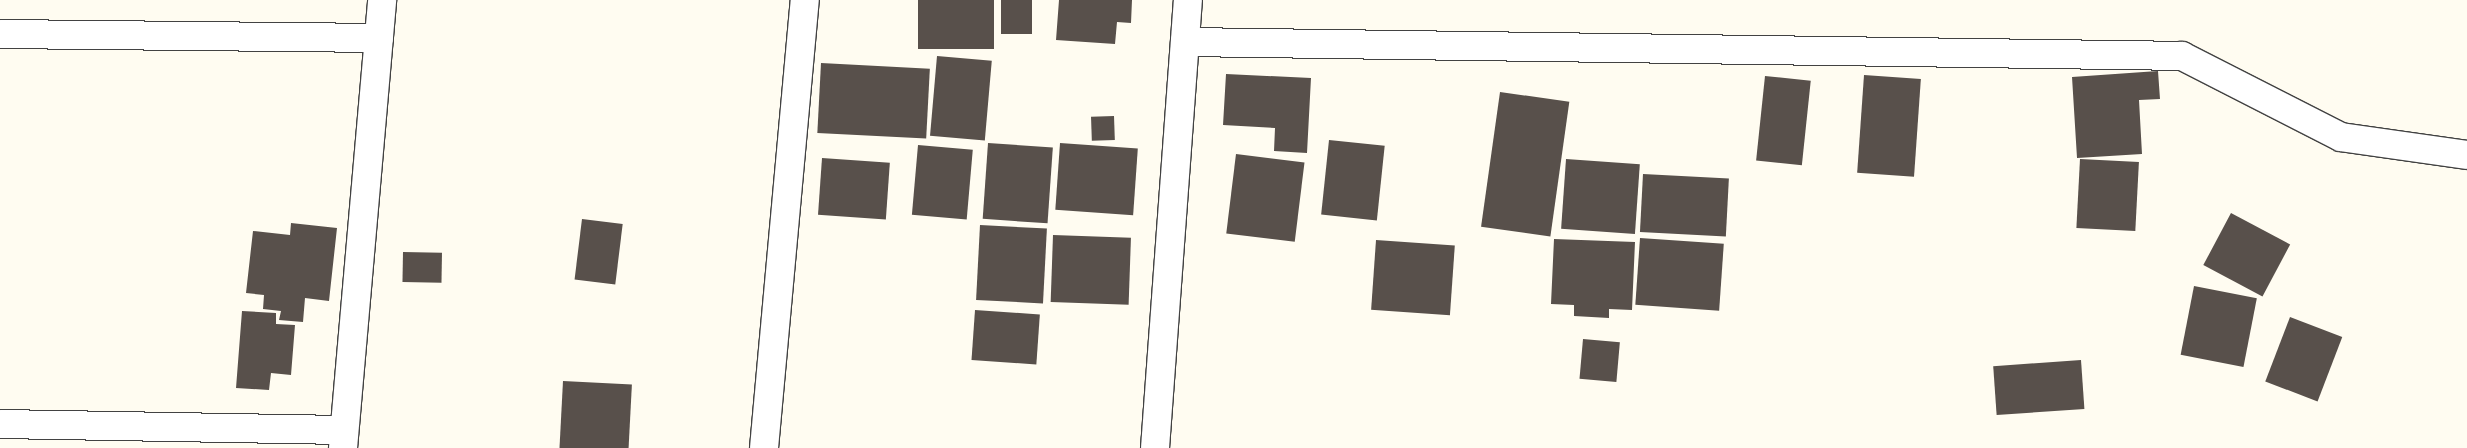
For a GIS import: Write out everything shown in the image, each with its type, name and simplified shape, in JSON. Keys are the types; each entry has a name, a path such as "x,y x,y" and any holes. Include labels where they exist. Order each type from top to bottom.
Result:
{"street":[{"path":"0,424 343,439 382,0"},
{"path":"764,448 805,0"},
{"path":"1155,448 1188,0"},
{"path":"0,34 379,38"},
{"path":"1185,42 2182,56 2341,137 2467,156"}],"building":[{"path":"918,0 994,0 994,49 918,49"},
{"path":"1001,0 1032,0 1032,34 1001,34"},
{"path":"1059,0 1132,0 1131,23 1117,22 1115,44 1056,40"},
{"path":"937,56 992,61 985,140 930,136"},
{"path":"821,63 930,69 926,139 817,133"},
{"path":"2158,71 2160,99 2139,100 2142,154 2077,158 2072,77"},
{"path":"1226,74 1311,78 1307,153 1274,151 1275,128 1223,125"},
{"path":"1864,75 1921,79 1914,177 1857,173"},
{"path":"1765,76 1811,81 1802,165 1756,161"},
{"path":"1500,92 1569,102 1550,236 1481,227"},
{"path":"1114,116 1115,140 1092,141 1091,117"},
{"path":"1329,140 1385,146 1377,220 1321,215"},
{"path":"988,143 1053,148 1048,223 983,219"},
{"path":"1060,143 1138,148 1133,215 1055,210"},
{"path":"918,145 973,150 967,220 912,215"},
{"path":"1236,154 1304,162 1295,242 1226,233"},
{"path":"822,158 890,163 886,220 818,215"},
{"path":"1566,159 1640,164 1635,234 1561,229"},
{"path":"2080,159 2139,162 2135,231 2076,228"},
{"path":"1643,174 1729,179 1726,236 1640,232"},
{"path":"2231,213 2290,244 2262,297 2203,265"},
{"path":"582,219 623,224 615,285 575,280"},
{"path":"291,223 337,228 329,301 305,298 303,322 279,320 281,311 263,309 264,295 246,293 253,231 290,235"},
{"path":"980,225 1047,229 1043,303 976,300"},
{"path":"1053,235 1131,238 1129,305 1051,302"},
{"path":"1640,238 1724,244 1719,311 1635,305"},
{"path":"1554,239 1635,242 1632,310 1609,309 1609,318 1574,316 1574,305 1551,304"},
{"path":"1376,240 1455,246 1450,315 1371,310"},
{"path":"403,252 442,253 441,283 402,282"},
{"path":"2194,286 2257,298 2243,367 2181,355"},
{"path":"975,310 1040,315 1036,364 972,360"},
{"path":"242,311 276,313 276,324 295,325 291,375 271,373 269,390 236,388"},
{"path":"2290,317 2342,337 2318,401 2265,381"},
{"path":"1583,339 1620,342 1616,382 1580,379"},
{"path":"2081,360 2084,409 1997,415 1993,366"},
{"path":"563,381 632,385 629,448 559,448"}]}
